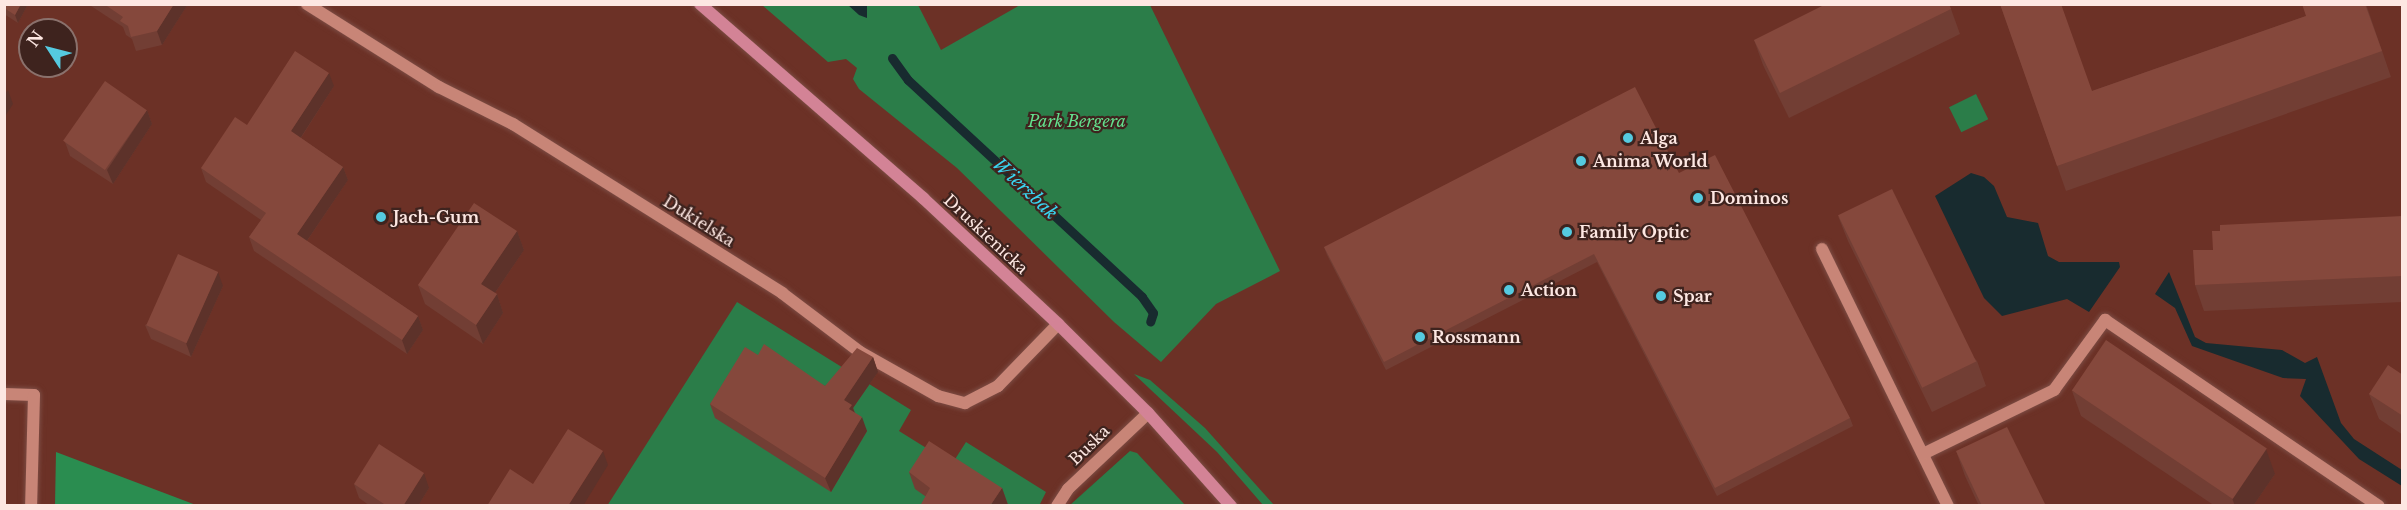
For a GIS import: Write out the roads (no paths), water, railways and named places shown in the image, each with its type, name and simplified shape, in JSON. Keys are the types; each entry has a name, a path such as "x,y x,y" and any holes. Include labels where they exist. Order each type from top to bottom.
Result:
{"street":[{"name":"Dukielska","path":"307,4 439,87 542,142 782,293 860,351 938,396 965,403 998,386 1058,324"},
{"name":"Druskienicka","path":"700,4 923,198 1058,324 1148,413 1231,506"},
{"path":"1822,249 1948,506"},
{"path":"1923,454 2054,390 2105,320 2379,506"},
{"path":"4,394 34,395 31,506"},
{"name":"Buska","path":"1057,506 1068,489 1148,413"}],"water":[{"path":"848,5 867,5 867,18 859,15"},
{"path":"1971,173 1984,177 1994,186 2007,217 2038,223 2048,256 2059,262 2119,262 2120,267 2089,312 2067,299 2002,316 1984,298 1935,196"},
{"path":"2169,272 2195,337 2206,343 2282,350 2305,363 2317,357 2341,423 2354,439 2402,470 2402,486 2359,459 2300,396 2306,379 2283,378 2192,346 2175,308 2155,294"}],"waterway":[{"name":"Wierzbak","path":"892,58 908,80 1142,297 1153,313 1150,322"}],"place":[{"name":"Alga","path":"1628,138"},
{"name":"Anima World","path":"1581,161"},
{"name":"Dominos","path":"1698,198"},
{"name":"Jach-Gum","path":"381,217"},
{"name":"Family Optic","path":"1567,232"},
{"name":"Action","path":"1509,290"},
{"name":"Spar","path":"1661,296"},
{"name":"Rossmann","path":"1420,337"}],"park label":[{"name":"Park Bergera","path":"1077,121"}]}
